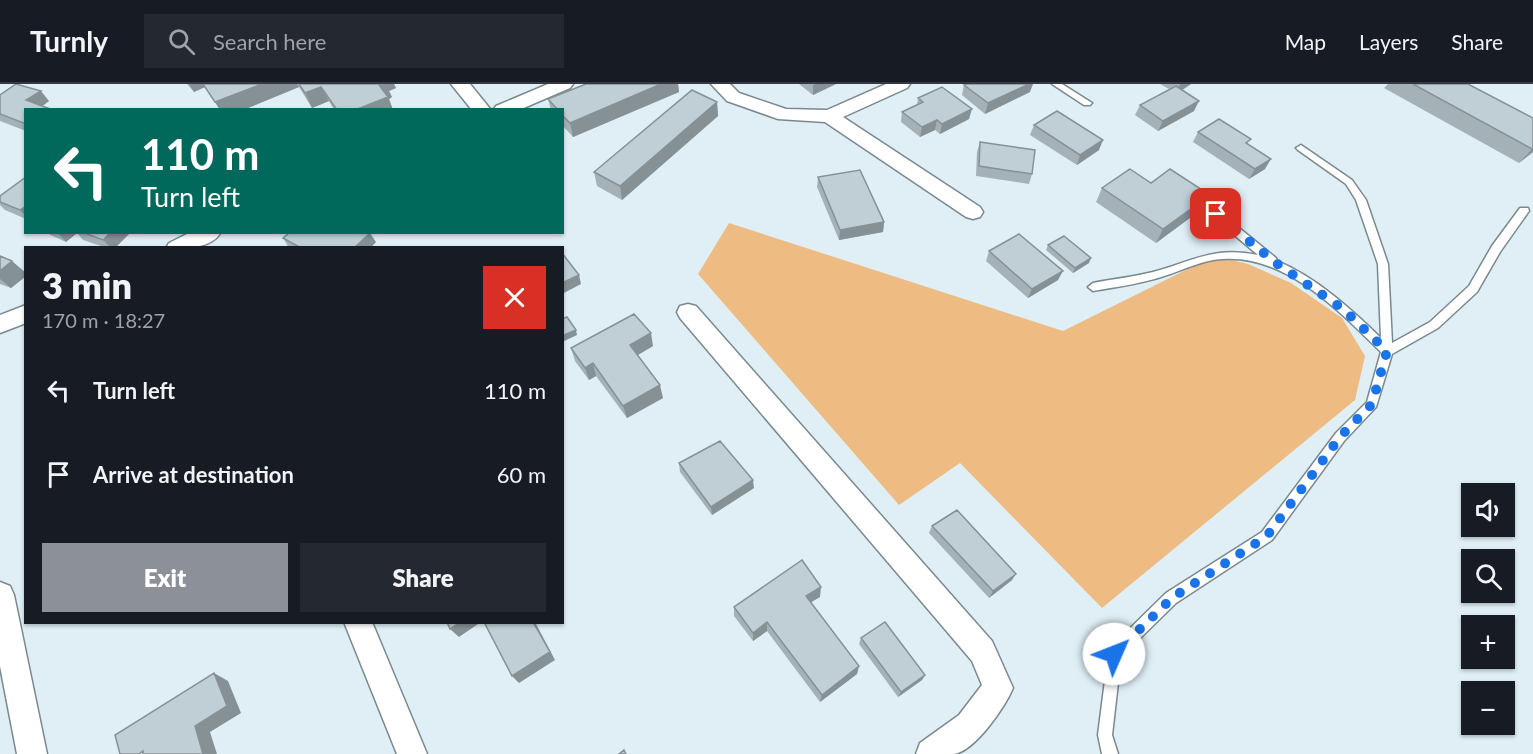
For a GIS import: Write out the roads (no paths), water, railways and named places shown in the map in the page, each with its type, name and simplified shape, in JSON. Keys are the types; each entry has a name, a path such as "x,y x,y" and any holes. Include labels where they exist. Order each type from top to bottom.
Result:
{"street":[{"path":"459,84 480,108"},
{"path":"507,108 564,84"},
{"path":"720,84 733,97 784,115 829,116 901,84"},
{"path":"829,116 973,212"},
{"path":"182,246 205,239"},
{"path":"688,312 982,651 998,688 970,726 931,754"},
{"path":"0,324 24,314"},
{"path":"0,595 32,754"},
{"path":"359,624 412,754"}],"lane":[{"path":"1056,84 1087,103"},
{"path":"1110,754 1105,735 1114,654 1172,598 1267,536 1340,437 1372,404 1387,351 1383,264 1361,200 1349,182 1301,148"},
{"path":"1387,351 1434,325 1473,289 1496,249 1524,212"},
{"path":"1216,214 1276,263 1343,309 1387,351"},
{"path":"1093,287 1151,276 1214,256 1244,255 1276,263"}]}
